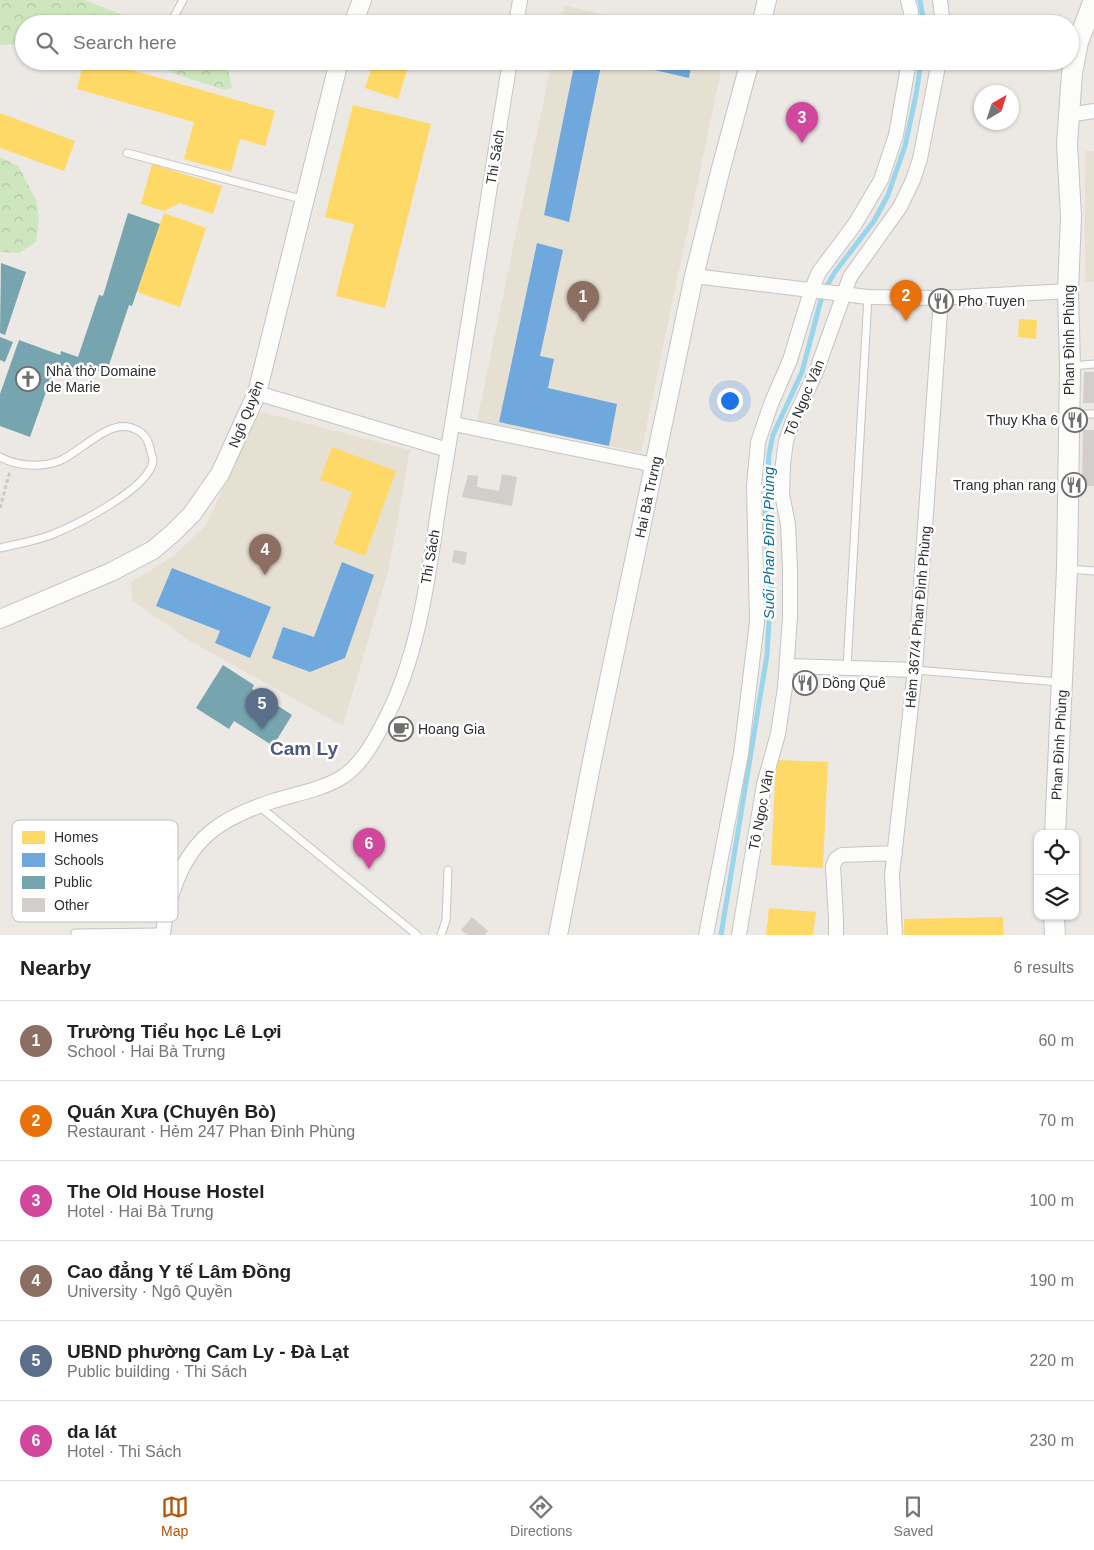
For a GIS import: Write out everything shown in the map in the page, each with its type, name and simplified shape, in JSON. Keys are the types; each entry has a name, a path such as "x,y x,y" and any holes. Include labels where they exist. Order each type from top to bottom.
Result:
{"main road":[{"name":"Phan Đình Phùng","path":"1079,39 1094,0"},
{"name":"Phan Đình Phùng","path":"1055,830 1067,569 1070,366 1068,291 1071,216 1067,144 1073,70"},
{"path":"1054,920 1055,935"}],"street":[{"path":"356,15 362,0"},
{"path":"518,15 520,0"},
{"path":"763,15 767,0"},
{"path":"908,0 911,15"},
{"path":"940,0 942,15"},
{"name":"Ngô Quyền","path":"0,619 111,572 153,550 174,533 192,514 220,474 257,393 337,70"},
{"name":"Thi Sách","path":"178,877 188,856 202,839 222,823 259,806 331,783 346,775 370,748 399,692 416,637 454,424 509,70"},
{"name":"Hai Bà Trưng","path":"558,935 593,756 694,276 748,70"},
{"name":"Tô Ngọc Vân","path":"706,935 741,754 757,622 754,486 758,442 771,404 790,360 811,291 819,272 855,224 881,180 896,135 907,70"},
{"name":"Tô Ngọc Vân","path":"739,935 764,784 778,734 787,666 790,570 788,524 782,494 786,441 793,420 816,372 841,295 853,271 900,207 913,180 920,159 937,70"},
{"path":"1069,115 1094,111"},
{"path":"694,276 868,298 941,298 1068,291"},
{"name":"Hẻm 367/4 Phan Đình Phùng","path":"895,935 892,875 915,670 941,298"},
{"path":"257,393 448,450"},
{"path":"454,424 654,465"},
{"path":"787,666 915,670"},
{"path":"836,935 833,866 836,859 842,855 895,853"}],"lane":[{"path":"175,15 183,0"},
{"path":"126,153 306,200"},
{"path":"847,667 868,298"},
{"path":"1070,366 1094,364"},
{"path":"1069,414 1094,414"},
{"path":"0,457 12,464 37,465 59,461 115,427 131,427 142,433 149,442 153,460 147,474 131,490 101,511 50,535 0,548"},
{"path":"1067,569 1094,571"},
{"path":"915,670 1062,683"},
{"path":"259,806 417,935"},
{"path":"441,935 446,920 448,870"},
{"path":"75,933 163,934"}],"path":[{"path":"0,508 12,464"}],"shaded area":[{"path":"564,5 607,15 562,15"},
{"path":"550,70 721,70 641,452 477,421"},
{"path":"1085,151 1094,151 1094,282 1085,282"},
{"path":"261,412 410,450 389,568 343,726 188,640 132,600 131,582 174,556 206,525 248,433"}],"green space":[{"path":"0,0 84,0 122,15 15,15 15,44 0,45"},
{"path":"167,70 228,70 232,88 225,90"},
{"path":"0,157 18,166 36,200 39,218 36,242 19,253 0,252"}],"building: Homes":[{"path":"82,70 132,70 275,111 265,146 240,139 231,172 184,159 194,122 77,89"},
{"path":"371,70 407,70 398,99 365,88"},
{"path":"353,105 431,124 385,308 336,296 354,224 325,217"},
{"path":"0,113 75,141 64,171 0,148"},
{"path":"152,164 222,186 213,214 180,203 164,211 141,204"},
{"path":"164,213 206,228 180,307 137,292"},
{"path":"1019,319 1037,320 1036,339 1018,337"},
{"path":"332,447 396,471 365,556 334,544 352,492 320,480"},
{"path":"776,760 828,762 823,868 771,865"},
{"path":"769,908 816,912 813,935 766,935"},
{"path":"1003,917 1004,935 904,935 904,919"}],"building: Schools":[{"path":"573,70 600,70 569,222 544,215"},
{"path":"655,70 690,70 689,78"},
{"path":"537,243 563,250 540,356 554,359 548,388 617,404 609,446 499,422"},
{"path":"342,562 374,575 345,658 310,672 272,658 283,627 314,637"},
{"path":"172,568 271,607 250,658 215,643 220,631 156,606"}],"building: Public":[{"path":"128,213 160,224 132,306 129,305 106,374 87,367 84,374 56,364 30,437 0,426 0,394 19,340 60,355 61,351 78,357 99,295 103,296"},
{"path":"1,263 26,272 5,335 0,333"},
{"path":"0,337 13,342 5,362 0,360"},
{"path":"223,665 254,685 252,689 292,715 273,746 234,721 229,729 196,708"}],"building: Other":[{"path":"1084,372 1094,372 1094,403 1083,403"},
{"path":"1083,430 1094,430 1094,486 1082,486"},
{"path":"502,474 517,477 512,506 462,497 468,475 478,476 477,487 499,491"},
{"path":"454,550 467,552 465,565 452,562"},
{"path":"472,917 488,931 485,935 467,935 461,930"}],"waterway":[{"name":"Suối Phan Đình Phùng","path":"920,0 922,15"},
{"name":"Suối Phan Đình Phùng","path":"721,935 767,655 771,587 765,524 769,454 773,435 802,372 823,292 835,272 874,221 888,195 905,146 920,70"}],"place":[{"name":"The Old House Hostel","path":"802,143"},
{"name":"Pho Tuyen","path":"941,301"},
{"name":"Quán Xưa (Chuyên Bò)","path":"906,321"},
{"name":"Trường Tiểu học Lê Lợi","path":"583,322"},
{"name":"Nhà thờ Domaine de Marie","path":"28,379"},
{"name":"Thuy Kha 6","path":"1075,420"},
{"name":"Trang phan rang","path":"1074,485"},
{"name":"Cao đẳng Y tế Lâm Đồng","path":"265,575"},
{"name":"Dồng Quê","path":"805,683"},
{"name":"UBND phường Cam Ly - Đà Lạt","path":"262,729"},
{"name":"Hoang Gia","path":"401,729"},
{"name":"da lát","path":"369,869"}],"district":[{"name":"Cam Ly","path":"304,748"}]}
